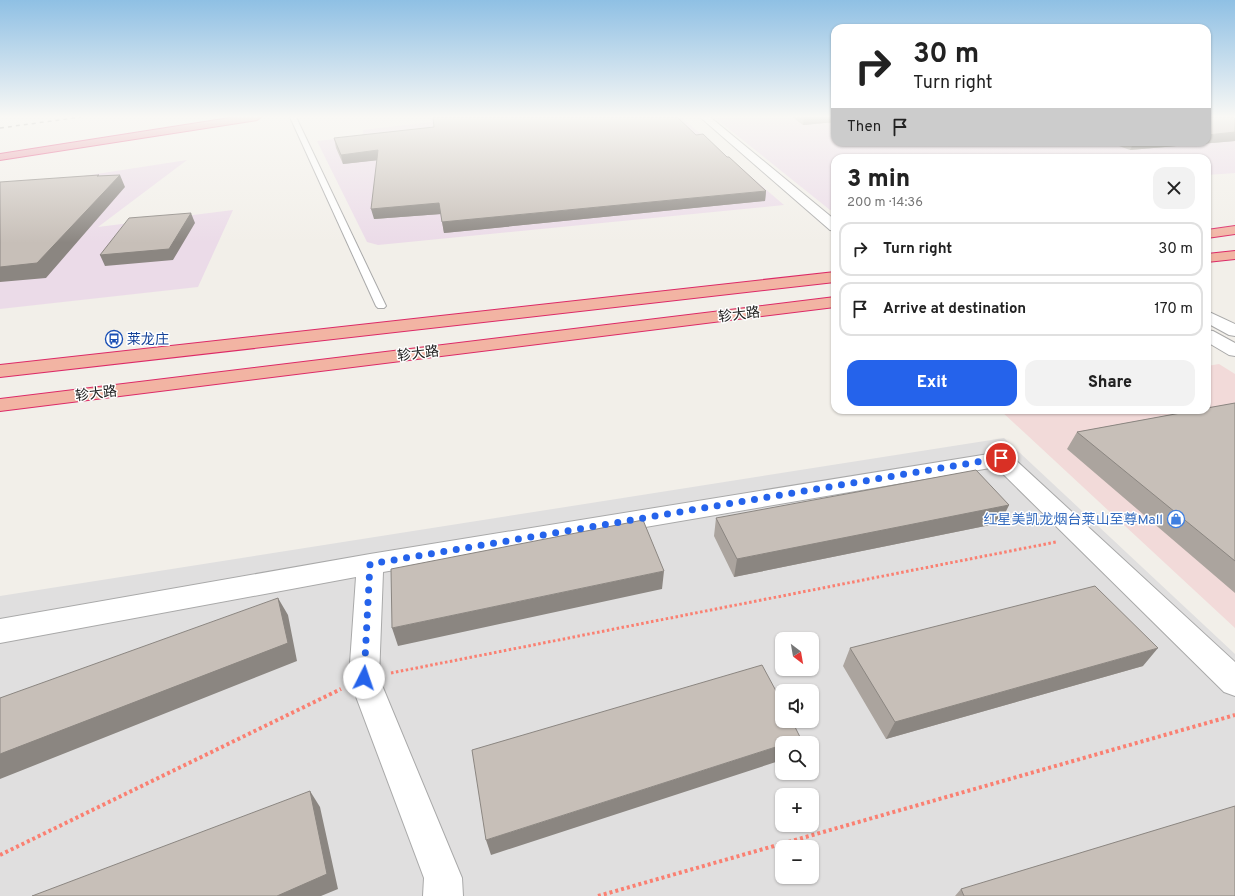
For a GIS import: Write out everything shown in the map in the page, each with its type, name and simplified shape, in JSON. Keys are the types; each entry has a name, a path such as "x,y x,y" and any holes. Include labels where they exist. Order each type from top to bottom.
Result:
{"highway":[{"path":"1211,233 1235,230"},
{"path":"1211,258 1235,255"},
{"name":"轸大路","path":"0,371 831,277"},
{"name":"轸大路","path":"0,405 831,302"}],"street":[{"path":"754,159 831,224"},
{"path":"1211,318 1235,331"},
{"path":"1211,337 1235,351"},
{"path":"0,631 370,564 1001,458 1235,682"},
{"path":"370,564 364,678 443,878 443,896"}],"lane":[{"path":"312,159 381,306"}],"path":[{"path":"0,855 364,678 1082,536"},
{"path":"598,896 1235,716"}],"shaded area":[{"path":"326,159 730,159 784,205 378,245 367,242"},
{"path":"766,159 831,159 830,210"},
{"path":"1211,159 1235,159 1235,173 1211,175"},
{"path":"187,160 98,227 233,210 198,287 0,309 0,189"},
{"name":"红星美凯龙烟台莱山至尊Mall","path":"1219,364 1235,374 1235,628 1004,414 1211,414 1211,365"},
{"path":"1004,438 1235,654 1235,896 0,896 0,596"}],"building":[{"path":"377,159 731,159 766,191 442,222 439,203 371,209"},
{"path":"99,175 97,176 120,175 37,263 0,267 0,182"},
{"path":"191,213 169,249 100,255 129,218"},
{"path":"1235,403 1235,561 1077,432 1175,414 1211,414 1211,407"},
{"path":"976,470 1009,505 737,559 716,518"},
{"path":"643,520 664,571 392,628 391,569"},
{"path":"1095,586 1158,648 895,722 850,648"},
{"path":"278,598 288,643 0,754 0,698"},
{"path":"762,665 775,689 775,728 796,728 800,736 775,736 775,747 486,840 472,750"},
{"path":"310,791 327,874 277,896 32,896"},
{"path":"1235,806 1235,896 964,896 961,889"}],"place":[{"name":"莱龙庄","path":"114,339"},
{"name":"红星美凯龙烟台莱山至尊Mall","path":"1176,519"}],"route":[{"path":"364,678 370,564 1001,458"}]}
